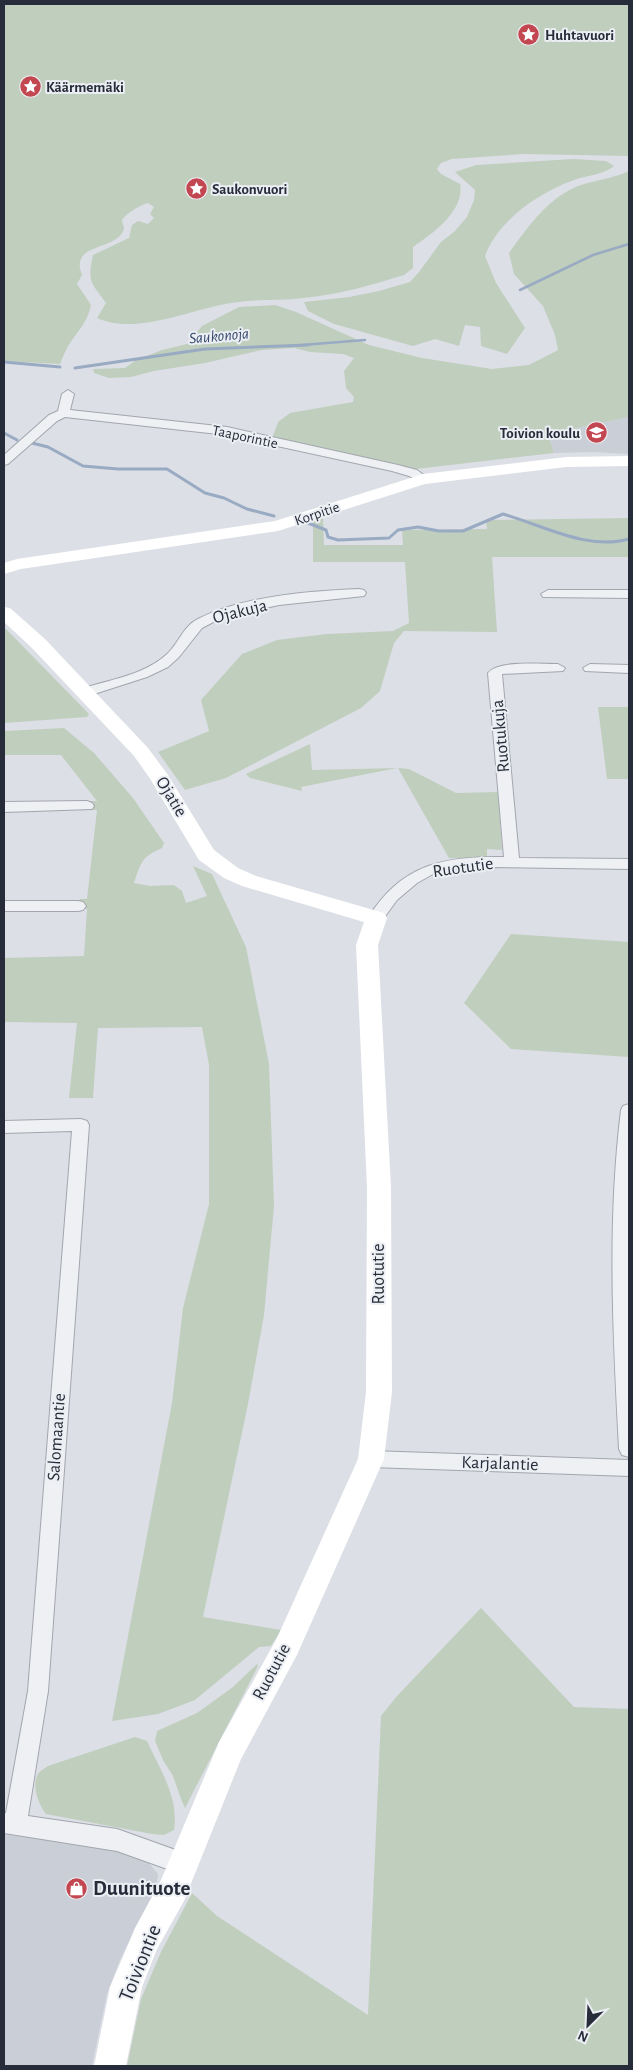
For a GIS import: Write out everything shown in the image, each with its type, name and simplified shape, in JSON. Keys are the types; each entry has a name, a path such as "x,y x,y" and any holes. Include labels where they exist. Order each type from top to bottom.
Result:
{"street":[{"path":"4,460 53,418 62,413 67,403 68,394"},
{"name":"Taaporintie","path":"62,413 227,431 394,468 413,473 423,479"},
{"name":"Korpitie","path":"4,569 17,564 278,526 423,479 566,462 629,461"},
{"name":"Ojakuja","path":"86,692 164,664 177,652 196,626 213,617 264,604 343,593 359,593"},
{"path":"548,594 629,594"},
{"name":"Ojatie","path":"4,612 38,642 141,752 158,775 206,855 231,873 249,881 376,918"},
{"name":"Ruotukuja","path":"512,862 495,673 504,669 558,668"},
{"path":"590,668 629,669"},
{"path":"4,807 88,806"},
{"name":"Ruotutie","path":"184,1864 229,1752 287,1646 372,1459 379,1392 379,1188 367,945 376,918 386,902 396,892 429,871 465,864 512,862 629,864"},
{"path":"4,906 78,906"},
{"path":"629,1110 623,1200 621,1290 629,1449"},
{"name":"Salomaantie","path":"4,1127 81,1125 38,1691 24,1782 10,1824"},
{"name":"Karjalantie","path":"372,1459 629,1468"},
{"path":"10,1824 117,1840 184,1864"},
{"name":"Toiviontie","path":"110,2066 126,1986 146,1939 184,1864"}],"shaded area":[{"name":"Toivion koulu","path":"629,417 629,454 594,452 554,453 549,437 577,428"},
{"path":"4,1834 116,1850 148,1862 158,1874 156,1888 120,1960 107,1994 92,2066 4,2066"}],"green space":[{"path":"4,4 629,4 629,156 524,154 452,159 441,163 437,169 441,174 460,184 460,194 457,203 446,221 413,247 413,268 404,275 329,295 239,302 149,322 113,323 97,318 106,303 92,282 90,271 93,255 129,238 132,225 138,221 148,224 154,218 150,214 154,207 148,203 133,210 123,219 124,229 119,236 87,252 82,257 80,264 82,275 77,284 91,305 90,311 85,322 68,346 60,364 4,361"},
{"path":"573,159 606,161 614,166 600,173 561,185 534,200 510,219 491,243 485,256 496,283 525,328 507,354 481,346 480,327 465,325 459,346 435,339 413,346 334,324 308,311 304,302 349,297 410,282 441,242 455,231 467,217 474,200 475,190 455,172 476,165"},
{"path":"629,171 629,417 577,428 549,437 554,453 416,469 285,442 273,436 278,422 290,413 353,402 354,397 346,388 344,371 354,358 343,354 310,352 294,348 262,350 131,377 109,378 94,373 93,369 125,368 136,360 162,350 187,344 202,326 239,307 275,305 296,312 369,345 422,358 492,369 529,365 558,350 555,335 543,306 514,274 509,253 540,213 569,190"},
{"path":"323,517 324,545 403,545 402,530 487,529 486,520 629,518 629,557 492,557 497,632 404,631 394,643 380,691 361,708 226,778 185,790 158,752 209,731 201,700 242,654 277,640 327,634 393,631 409,623 405,562 313,562 313,521"},
{"path":"4,627 89,714 87,717 4,723"},
{"path":"598,707 629,707 629,779 607,779"},
{"path":"64,728 94,753 133,798 164,843 162,848 150,854 143,861 134,883 150,886 174,885 182,891 186,903 207,896 193,866 212,874 246,947 269,1064 274,1206 264,1315 248,1404 203,1617 281,1630 271,1646 259,1647 195,1700 158,1714 112,1721 172,1403 183,1308 209,1204 209,1065 202,1027 98,1028 93,1098 69,1098 77,1023 4,1022 4,958 84,956 87,909 79,909 80,899 87,899 97,810 90,810 90,801 97,801 61,755 4,755 4,731"},
{"path":"310,744 312,770 397,768 301,787 302,791 250,778 246,774"},
{"path":"398,768 409,769 456,793 498,792 502,850 487,849 487,858 449,858"},
{"path":"511,934 629,942 629,1057 511,1049 464,1003"},
{"path":"481,1608 574,1707 629,1709 629,2066 127,2066 141,1999 161,1952 192,1893 217,1916 368,2015 381,1716 397,1696"},
{"path":"257,1664 258,1666 185,1808 173,1776 163,1760 155,1741 157,1731 197,1713 233,1687"},
{"path":"135,1737 147,1741 167,1784 174,1806 174,1830 164,1835 152,1834 46,1814 39,1801 35,1784 40,1772 48,1766"}],"waterway":[{"name":"Saukonoja","path":"520,290 593,255 629,244"},
{"name":"Saukonoja","path":"297,345 365,340"},
{"name":"Saukonoja","path":"75,368 205,349 297,345"},
{"name":"Saukonoja","path":"290,346 297,345"},
{"name":"Saukonoja","path":"297,345 308,345"},
{"name":"Saukonoja","path":"4,362 60,367"},
{"path":"4,433 17,440"},
{"path":"32,443 48,447 83,466 118,469 167,469 205,493 224,498 247,509 274,516"},
{"path":"308,523 326,530 328,537 338,540 389,538 398,530 418,527 439,531 463,531 503,514 581,539 598,542 629,539"}],"place":[{"name":"Huhtavuori","path":"529,35"},
{"name":"Käärmemäki","path":"30,87"},
{"name":"Saukonvuori","path":"196,189"},
{"name":"Toivion koulu","path":"596,433"},
{"name":"Duunituote","path":"77,1888"}]}
